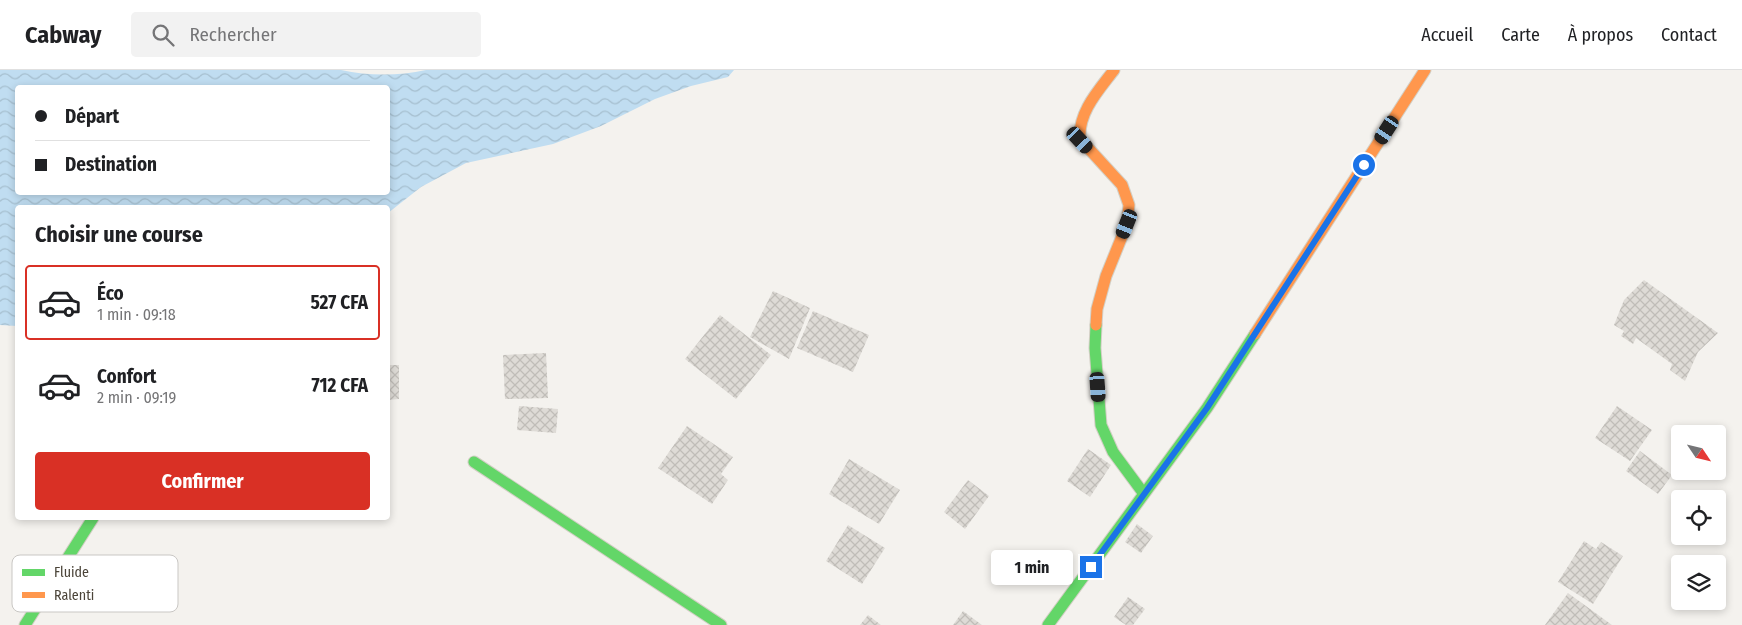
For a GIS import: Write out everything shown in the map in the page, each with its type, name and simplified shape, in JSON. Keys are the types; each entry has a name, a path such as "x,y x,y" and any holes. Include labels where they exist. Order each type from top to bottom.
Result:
{"street":[{"path":"1114,70 1084,115 1078,133 1080,140 1122,185 1129,205 1127,224 1106,276 1097,309 1095,348 1100,425 1104,437 1144,494"},
{"path":"1048,625 1207,408 1425,70"},
{"path":"474,462 721,625"},
{"path":"70,555 93,520"},
{"path":"25,625 33,612"}],"water":[{"path":"0,70 341,70 384,74 426,70 734,70 728,77 691,86 655,99 601,126 553,144 466,163 421,187 390,211 390,205 15,205 15,326 0,325"}],"building":[{"path":"1644,280 1718,333 1698,352 1685,381 1670,370 1672,364 1636,338 1633,344 1621,336 1624,331 1614,325 1624,300"},
{"path":"773,291 810,308 789,359 750,337"},
{"path":"813,311 869,335 853,372 797,348"},
{"path":"720,315 771,355 736,399 685,359"},
{"path":"546,353 548,398 505,399 503,355"},
{"path":"390,365 399,365 399,399 390,400"},
{"path":"519,406 558,409 556,433 517,430"},
{"path":"1617,406 1652,430 1630,461 1595,438"},
{"path":"687,426 733,457 721,474 728,480 712,504 658,468"},
{"path":"1088,449 1111,465 1090,497 1067,481"},
{"path":"1640,451 1671,474 1671,476 1658,494 1626,471"},
{"path":"849,459 900,490 879,524 829,494"},
{"path":"968,480 989,496 965,529 944,512"},
{"path":"1137,524 1153,536 1141,553 1125,542"},
{"path":"848,525 885,548 862,584 826,561"},
{"path":"1584,541 1596,549 1601,542 1623,556 1593,604 1558,582"},
{"path":"1568,593 1612,625 1545,625"},
{"path":"1128,597 1145,609 1133,625 1126,625 1114,617"},
{"path":"963,611 982,625 953,625"},
{"path":"868,615 881,625 860,625"}],"traffic: fast":[{"path":"1096,325 1095,348 1101,425 1113,452 1144,494"},
{"path":"1048,625 1207,408 1255,334"},
{"path":"474,462 721,625"},
{"path":"69,555 92,520"},
{"path":"25,625 33,612"}],"traffic: slow":[{"path":"1096,325 1097,309 1106,276 1127,224 1129,205 1122,185 1080,139 1080,129 1082,120 1091,102 1114,70"},
{"path":"1255,334 1425,70"}],"route":[{"path":"1091,567 1207,408 1364,165"}]}
